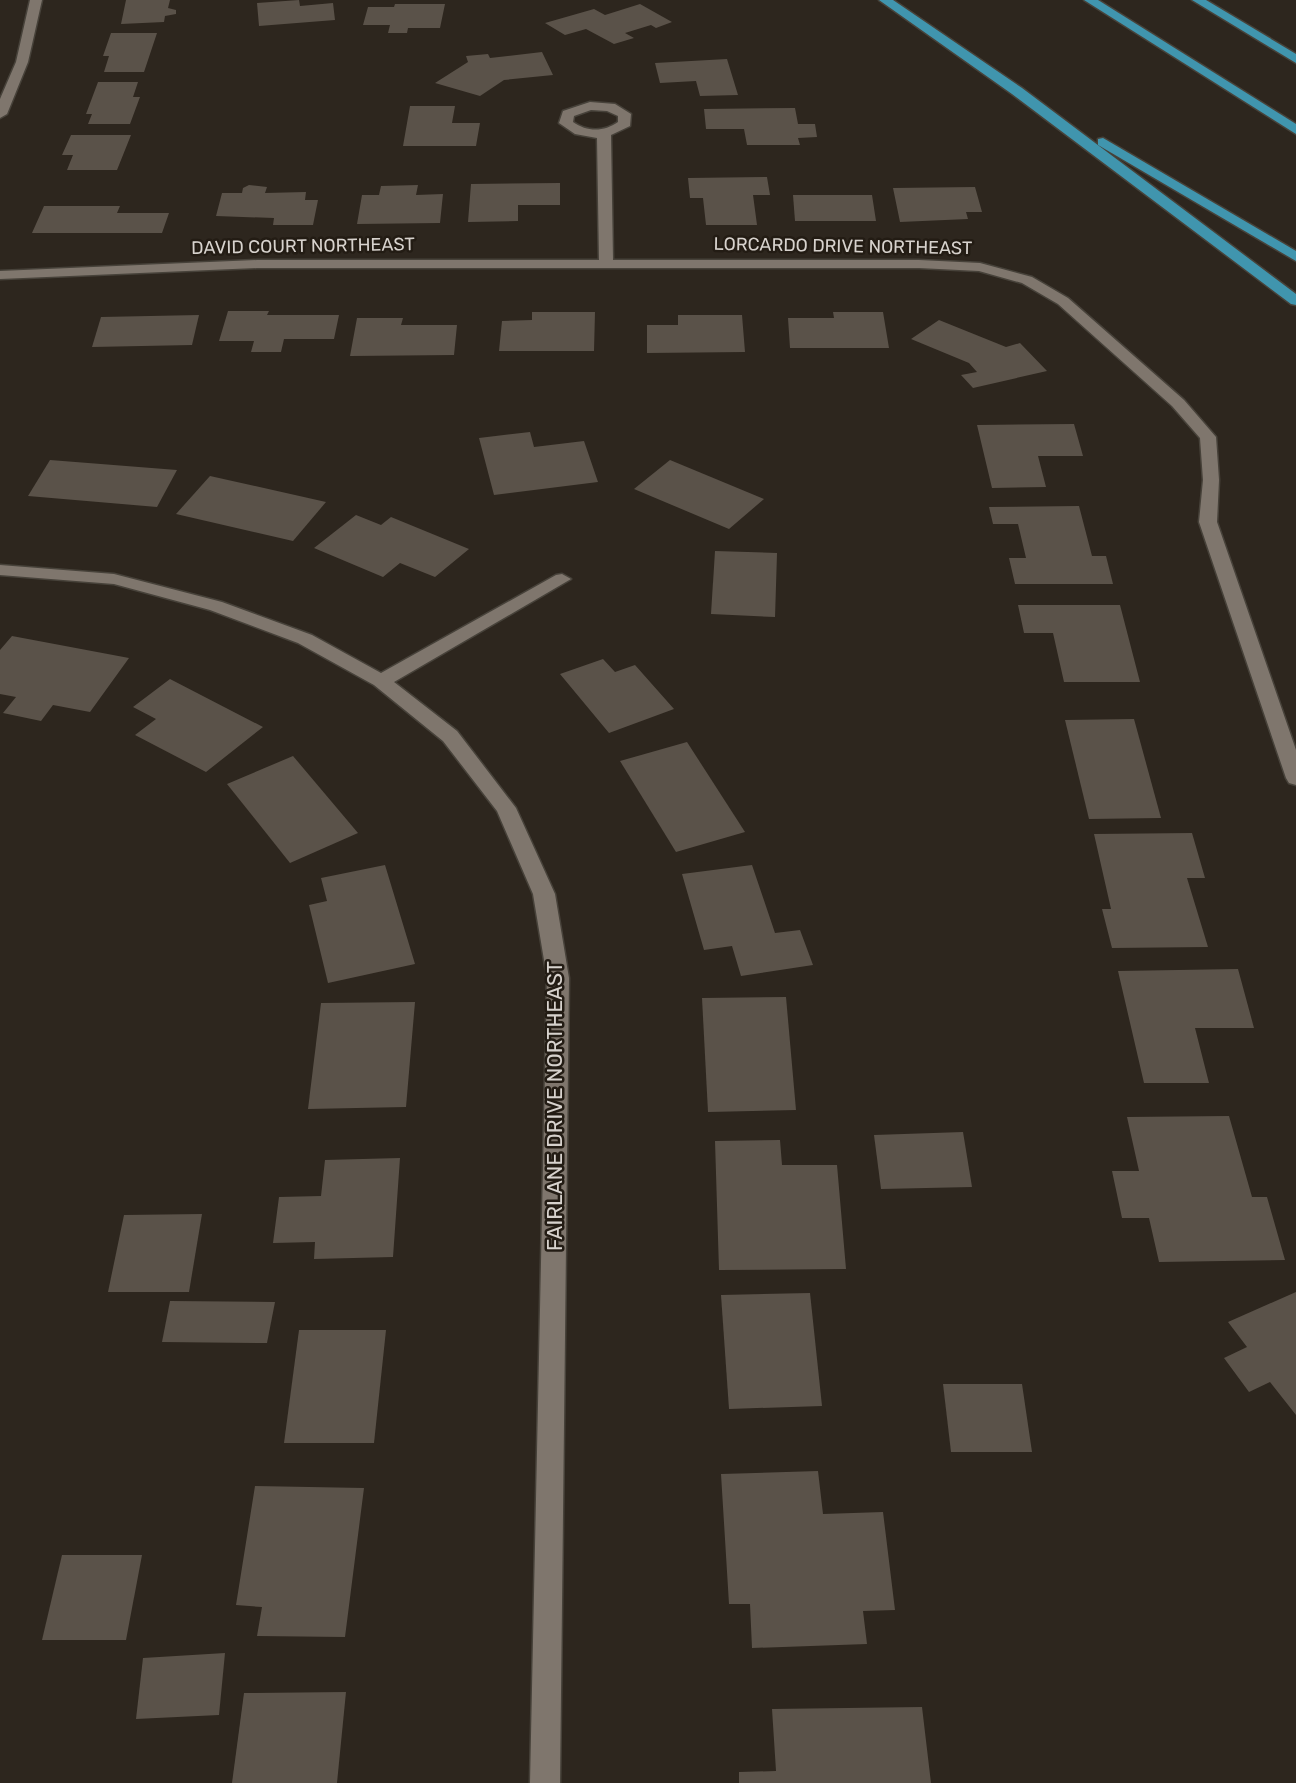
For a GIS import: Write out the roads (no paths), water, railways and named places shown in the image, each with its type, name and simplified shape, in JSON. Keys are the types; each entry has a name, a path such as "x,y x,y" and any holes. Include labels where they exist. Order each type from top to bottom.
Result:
{"highway":[{"path":"885,0 1017,91 1296,301"},
{"path":"1090,0 1296,130"},
{"path":"1198,0 1296,59"},
{"path":"1017,91 1296,257"}],"street":[{"path":"0,114 22,62 36,0"},
{"path":"604,133 606,264"},
{"name":"DAVID COURT NORTHEAST","path":"0,275 257,264 606,264"},
{"name":"LORCARDO DRIVE NORTHEAST","path":"606,264 919,264 980,267 1027,280 1063,301 1178,403 1208,437 1211,480 1208,522 1296,778"},
{"name":"FAIRLANE DRIVE NORTHEAST","path":"0,570 114,579 216,606 305,639 381,681 450,736 506,808 544,894 558,978 545,1783"},
{"path":"381,681 562,579"}]}
